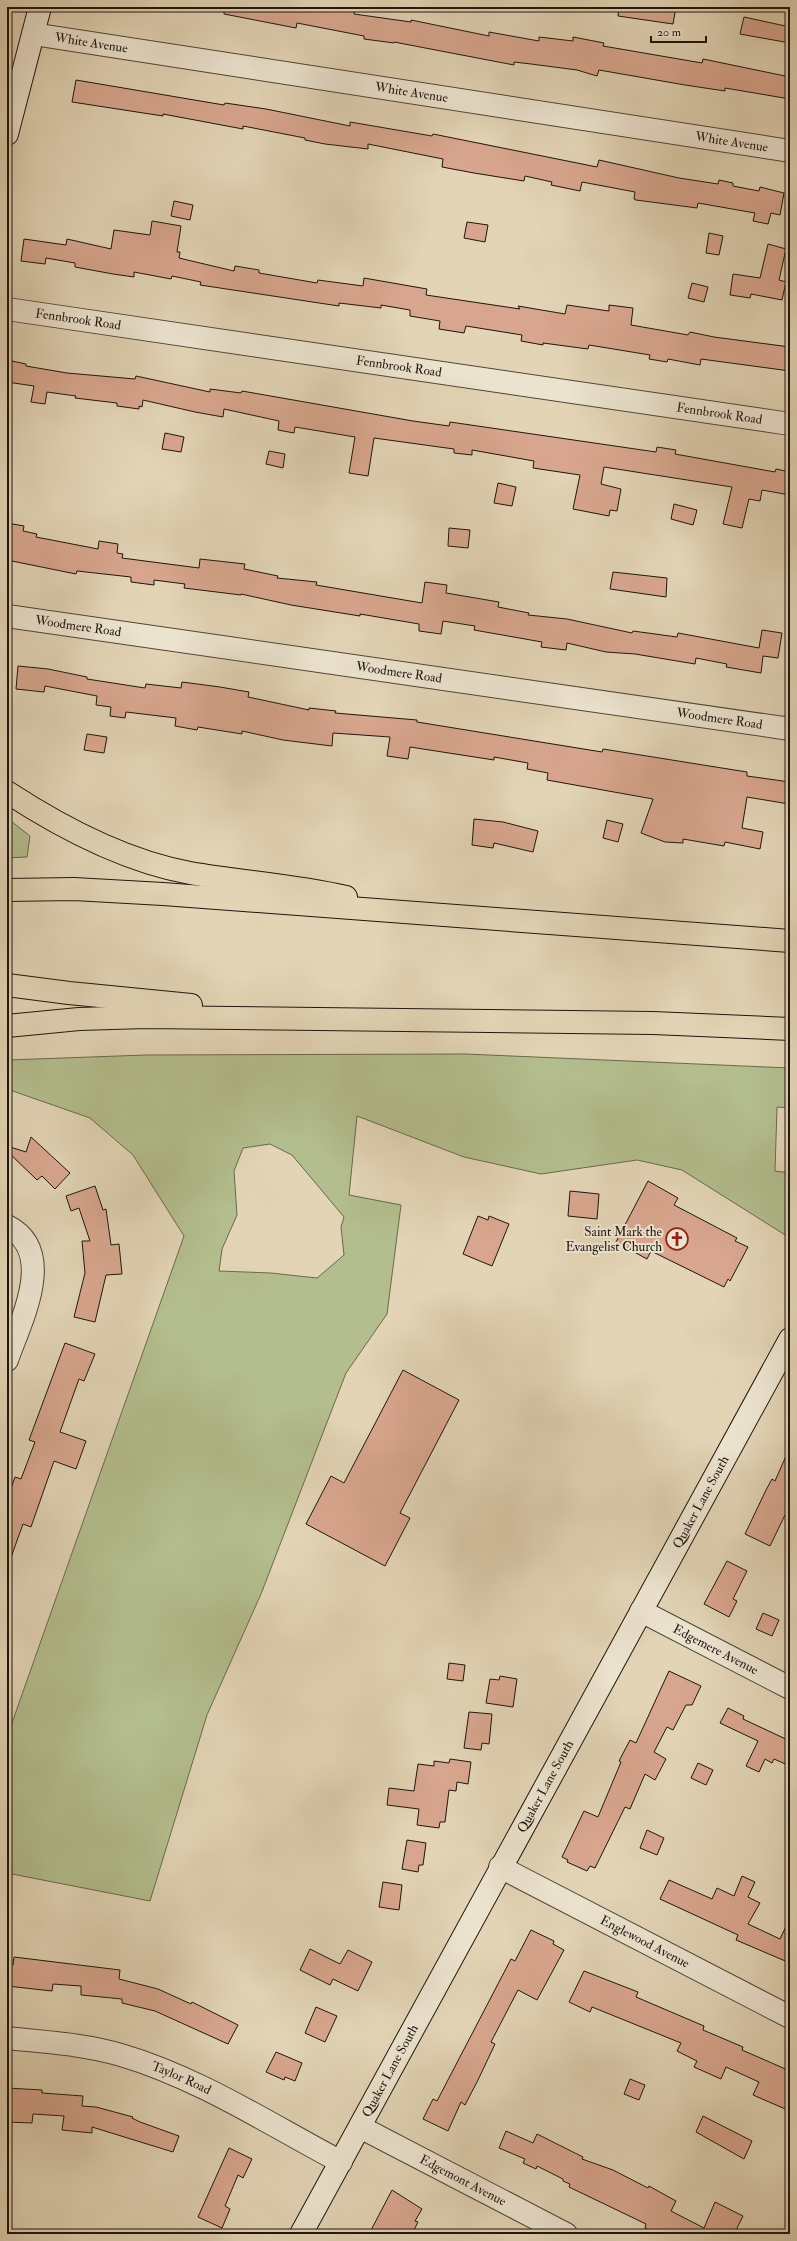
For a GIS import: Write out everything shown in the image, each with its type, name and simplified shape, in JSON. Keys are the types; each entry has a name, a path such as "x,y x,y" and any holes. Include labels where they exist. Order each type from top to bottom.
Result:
{"highway":[{"path":"7,792 37,811 88,838 154,864 190,873 316,890 400,911"},
{"path":"7,890 74,889 132,892 790,941"},
{"path":"7,985 220,1009 285,1019"},
{"path":"7,1026 79,1019 121,1018 653,1023 790,1029"}],"street":[{"path":"7,134 40,7"},
{"name":"White Avenue","path":"33,34 790,151"},
{"name":"Fennbrook Road","path":"7,309 790,424"},
{"name":"Woodmere Road","path":"7,616 790,729"},
{"path":"7,1226 23,1239 30,1250 34,1263 32,1283 7,1360"},
{"name":"Quaker Lane South","path":"301,2234 500,1867 789,1342"},
{"name":"Edgemere Avenue","path":"641,1611 790,1688"},
{"name":"Englewood Avenue","path":"500,1867 790,2017"},
{"name":"Taylor Road","path":"7,2038 92,2049 151,2065 208,2090 341,2162"},
{"name":"Edgemont Avenue","path":"360,2127 566,2234"}],"green space":[{"path":"7,818 30,836 27,857 7,858"},
{"path":"465,1054 790,1068 790,1108 777,1107 775,1171 790,1173 790,1238 682,1170 637,1160 541,1174 464,1157 357,1116 349,1195 401,1205 387,1314 346,1373 261,1594 207,1715 150,1901 7,1873 7,1737 184,1236 133,1155 90,1118 7,1089 7,1060 146,1055","holes":["270,1144 292,1155 344,1217 341,1227 344,1255 317,1278 271,1273 219,1271 222,1249 237,1215 234,1171 243,1148"]}],"building":[{"path":"224,7 341,7 355,10 354,14 411,22 411,20 489,36 489,32 539,41 539,37 573,41 573,37 604,43 603,46 702,63 703,59 790,77 790,99 725,88 725,91 685,85 599,70 597,76 577,70 514,62 514,65 394,42 364,39 364,36 297,23 296,28 224,14"},
{"path":"619,7 676,7 673,24 618,16"},
{"path":"744,17 790,27 790,43 740,34"},
{"path":"76,80 224,105 225,103 266,109 350,126 350,122 432,136 433,134 597,167 599,160 679,178 718,184 719,180 733,183 733,186 759,191 760,187 784,193 780,215 771,213 768,224 753,221 755,213 698,203 697,208 636,200 634,199 635,192 582,182 580,191 551,185 552,182 525,176 524,181 474,173 442,167 443,159 368,144 368,149 325,144 305,140 305,138 243,126 243,129 163,114 163,116 72,102"},
{"path":"174,201 193,205 190,220 171,216"},
{"path":"152,221 181,226 177,252 180,252 179,258 234,271 235,266 259,270 259,273 317,283 318,280 363,286 364,278 427,289 426,295 520,309 518,306 565,314 567,305 609,311 609,305 633,308 631,325 688,335 690,332 714,337 790,347 790,371 701,359 700,365 668,359 667,362 649,359 650,355 589,345 588,349 543,343 543,345 521,341 522,335 466,326 464,333 439,329 440,321 410,316 410,310 381,305 381,308 339,303 339,306 200,285 201,282 172,276 171,279 134,272 134,277 113,274 75,267 75,263 46,258 45,264 21,261 24,239 66,245 67,239 111,249 114,230 150,235"},
{"path":"467,222 488,225 485,242 464,238"},
{"path":"709,233 723,236 719,255 706,253"},
{"path":"768,244 786,249 779,280 786,282 782,300 751,294 750,298 730,295 733,274 760,278"},
{"path":"692,283 708,287 704,302 688,298"},
{"path":"7,360 26,364 26,366 67,373 135,379 136,376 210,392 210,389 241,393 242,391 449,426 450,422 656,452 657,447 676,450 675,454 775,472 776,469 790,472 790,495 762,490 760,501 749,499 742,528 723,524 732,487 604,467 601,484 621,489 617,511 610,510 609,516 573,509 580,475 533,468 534,461 472,450 472,455 454,453 454,449 374,438 368,476 349,473 355,437 295,427 294,433 278,430 279,421 224,409 223,417 143,400 142,407 139,406 139,409 117,406 117,403 75,398 76,396 47,392 45,404 31,402 34,386 7,382"},
{"path":"165,433 184,437 181,452 162,449"},
{"path":"269,451 285,454 283,468 266,464"},
{"path":"498,483 516,487 512,506 494,503"},
{"path":"674,504 697,510 693,525 671,519"},
{"path":"7,523 24,526 23,531 37,534 36,537 98,549 99,541 118,544 117,553 123,554 122,558 199,568 200,559 245,564 244,569 278,576 277,578 317,582 316,585 422,603 425,582 447,585 446,593 499,602 498,607 529,613 528,615 567,619 632,633 633,631 677,637 678,633 759,648 762,630 782,633 778,658 763,656 761,673 726,667 727,664 696,658 695,664 635,654 606,652 567,643 566,650 541,647 542,642 474,630 475,626 443,621 441,634 419,631 419,624 360,614 360,616 291,605 241,594 184,588 185,584 154,580 154,585 131,582 131,577 77,571 76,574 7,560"},
{"path":"449,528 470,530 468,548 448,546"},
{"path":"613,572 667,578 666,597 610,589"},
{"path":"18,666 48,669 87,677 87,679 145,688 146,684 181,688 182,682 220,687 249,692 248,697 309,710 309,708 336,711 335,713 417,720 417,722 602,752 603,749 747,772 747,776 790,782 789,804 747,797 742,828 763,832 760,849 725,842 724,846 683,839 683,843 665,842 641,833 653,799 547,780 548,773 527,769 528,763 494,757 494,760 410,747 408,759 387,756 390,737 333,733 332,746 283,740 242,731 242,734 198,727 197,730 175,726 176,718 126,712 125,718 110,716 111,707 96,705 97,696 45,686 44,692 16,689"},
{"path":"87,734 107,737 104,753 84,750"},
{"path":"474,819 503,822 538,831 533,852 494,843 493,848 472,845"},
{"path":"607,820 623,824 618,842 603,838"},
{"path":"31,1137 70,1173 55,1189 42,1176 37,1180 7,1151 7,1146 26,1152"},
{"name":"Saint Mark the Evangelist Church","path":"648,1181 678,1198 674,1205 737,1238 735,1241 748,1247 730,1281 728,1279 724,1287 651,1251 647,1259 616,1242"},
{"path":"95,1186 103,1210 106,1209 111,1245 119,1244 122,1274 106,1275 95,1322 74,1317 85,1273 82,1241 90,1241 79,1208 71,1211 66,1196"},
{"path":"570,1191 599,1194 597,1219 568,1216"},
{"path":"478,1216 488,1220 489,1216 509,1224 492,1266 463,1254"},
{"path":"65,1343 95,1354 84,1381 79,1379 60,1432 86,1441 76,1469 54,1461 31,1527 23,1524 9,1563 7,1563 7,1500 15,1477 21,1479 35,1442 29,1440"},
{"path":"403,1370 459,1400 400,1513 410,1518 385,1566 306,1524 331,1476 344,1483"},
{"path":"790,1447 790,1517 785,1515 770,1546 745,1534 772,1479 775,1481"},
{"path":"727,1561 747,1571 733,1599 737,1601 729,1617 704,1604"},
{"path":"763,1613 779,1620 772,1636 756,1629"},
{"path":"449,1663 465,1665 463,1681 447,1679"},
{"path":"669,1671 701,1686 692,1705 686,1705 673,1730 667,1727 654,1752 666,1759 655,1780 645,1774 630,1809 625,1807 595,1868 590,1866 587,1871 567,1862 568,1860 562,1857 584,1811 598,1817 621,1762 619,1761 630,1740 636,1743"},
{"path":"500,1676 517,1679 513,1707 486,1703 490,1679 499,1680"},
{"path":"728,1708 744,1716 743,1719 790,1741 790,1766 774,1759 772,1763 765,1759 759,1772 746,1766 758,1741 720,1723"},
{"path":"469,1712 492,1714 489,1744 482,1743 481,1750 464,1748"},
{"path":"450,1759 471,1762 468,1784 457,1782 456,1791 449,1790 445,1822 440,1822 439,1828 417,1825 419,1809 387,1805 389,1788 414,1791 418,1764 434,1766 434,1761 449,1763"},
{"path":"698,1763 713,1770 706,1785 691,1778"},
{"path":"647,1830 664,1838 657,1855 640,1848"},
{"path":"407,1840 426,1843 423,1865 419,1865 418,1872 402,1869"},
{"path":"742,1876 755,1882 748,1897 760,1903 748,1924 780,1939 790,1918 790,1963 736,1940 738,1935 660,1899 669,1880 712,1899 717,1888 734,1896"},
{"path":"383,1882 402,1885 399,1910 379,1907"},
{"path":"531,1930 554,1941 553,1944 564,1950 537,2000 518,1990 491,2042 495,2044 478,2080 465,2105 461,2102 448,2131 423,2119 433,2099 437,2101 511,1959 515,1961"},
{"path":"310,1949 340,1964 348,1950 372,1962 358,1991 333,1979 330,1985 300,1970"},
{"path":"14,1957 120,1970 119,1979 158,1989 191,2004 192,2002 238,2025 228,2044 155,2011 122,2003 122,1999 81,1995 81,1986 53,1984 52,1991 7,1986 7,1964 13,1965"},
{"path":"584,1971 638,1992 636,1997 704,2026 703,2030 743,2047 742,2050 790,2071 790,2111 753,2095 759,2082 726,2067 721,2079 694,2067 697,2061 677,2051 681,2043 592,2007 590,2012 569,2002"},
{"path":"316,2007 337,2016 325,2042 305,2033"},
{"path":"276,2052 302,2063 295,2081 285,2077 284,2080 266,2072"},
{"path":"630,2079 645,2085 639,2100 624,2094"},
{"path":"7,2088 42,2090 42,2093 83,2096 82,2106 96,2107 133,2117 132,2118 140,2122 179,2136 173,2152 92,2127 92,2133 62,2130 64,2116 33,2114 32,2123 7,2122"},
{"path":"703,2116 752,2141 744,2159 696,2132"},
{"path":"506,2131 533,2143 537,2134 583,2157 582,2159 613,2170 648,2188 649,2186 676,2201 671,2211 704,2228 715,2202 743,2216 734,2234 657,2234 645,2228 646,2224 569,2187 570,2184 563,2181 563,2179 537,2166 536,2169 523,2163 525,2159 499,2148"},
{"path":"229,2148 252,2159 243,2178 238,2175 225,2206 230,2209 222,2228 198,2217"},
{"path":"392,2190 422,2209 415,2221 418,2222 412,2234 369,2234"}],"place":[{"name":"Saint Mark the Evangelist Church","path":"677,1239"}]}
